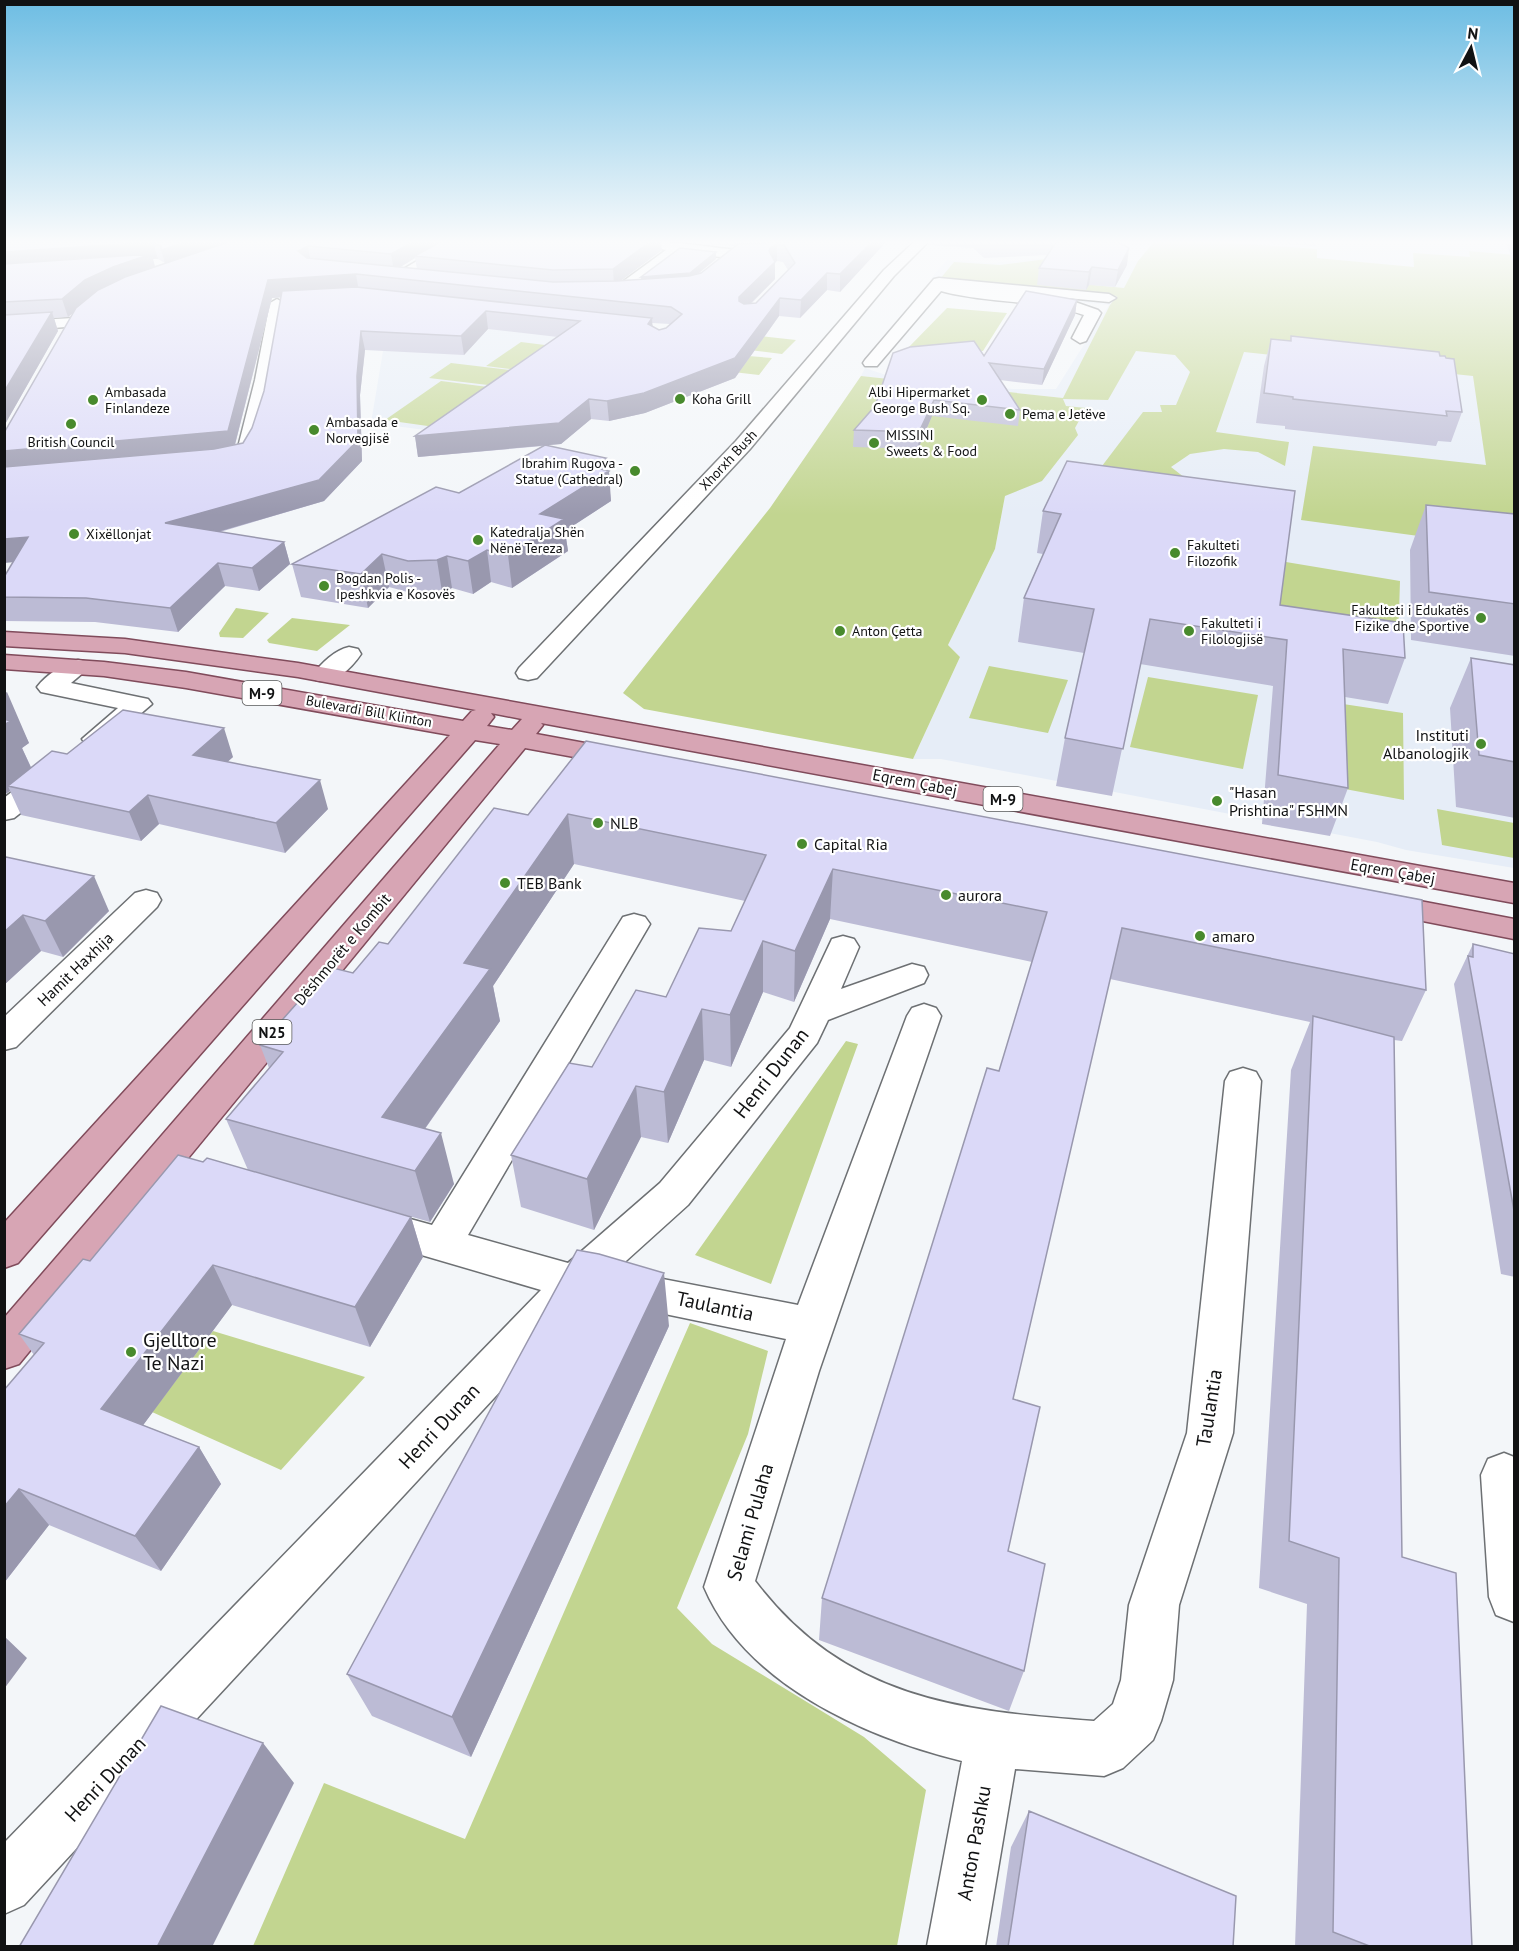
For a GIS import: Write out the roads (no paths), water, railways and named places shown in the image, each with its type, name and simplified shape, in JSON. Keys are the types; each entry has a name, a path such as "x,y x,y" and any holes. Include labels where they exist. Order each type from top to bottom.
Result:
{"main road":[{"name":"Bulevardi Bill Klinton","path":"4,639 125,645 210,656 492,704"},
{"name":"Bulevardi Bill Klinton","path":"4,662 78,667 186,680 518,739"},
{"path":"4,1251 492,704"},
{"name":"Eqrem Çabej","path":"492,704 1515,893"},
{"name":"Dëshmorët e Kombit","path":"4,1350 540,713"},
{"name":"M-9","path":"518,739 643,762"},
{"name":"Eqrem Çabej","path":"1350,898 1515,929"}],"street":[{"path":"62,344 69,333"},
{"path":"212,455 244,451 277,333"},
{"name":"Xhorxh Bush","path":"528,673 743,445 838,333"},
{"path":"871,363 896,333"},
{"path":"1080,338 1083,333"},
{"path":"325,675 349,654"},
{"path":"4,812 139,704 50,687 78,667"},
{"name":"Hamit Haxhija","path":"4,1038 146,900"},
{"path":"441,1245 634,924"},
{"name":"Henri Dunan","path":"5,1885 575,1282 674,1194 805,1034 843,947"},
{"path":"815,1012 912,975"},
{"path":"810,1326 924,1016"},
{"name":"Taulantia","path":"1104,1749 1134,1721 1147,1680 1154,1605 1210,1433 1243,1081"},
{"path":"162,1163 202,1174"},
{"name":"Taulantia","path":"339,1215 575,1282 660,1295 810,1326"},
{"name":"Selami Pulaha","path":"810,1326 753,1503 729,1587 758,1624 809,1670 870,1705 929,1727 993,1740 1104,1749"},
{"path":"1504,1475 1515,1597"},
{"name":"Anton Pashku","path":"956,1947 993,1740"}],"place":[{"name":"Koha Grill","path":"680,399"},
{"name":"Ambasada Finlandeze","path":"93,400"},
{"name":"Albi Hipermarket George Bush Sq.","path":"982,400"},
{"name":"Pema e Jetëve","path":"1010,414"},
{"name":"British Council","path":"71,424"},
{"name":"Ambasada e Norvegjisë","path":"314,430"},
{"name":"MISSINI Sweets & Food","path":"874,443"},
{"name":"Ibrahim Rugova - Statue (Cathedral)","path":"635,471"},
{"name":"Xixëllonjat","path":"74,534"},
{"name":"Katedralja Shën Nënë Tereza","path":"478,540"},
{"name":"Fakulteti Filozofik","path":"1175,553"},
{"name":"Bogdan Polis - Ipeshkvia e Kosovës","path":"324,586"},
{"name":"Fakulteti i Edukatës Fizike dhe Sportive","path":"1481,618"},
{"name":"Anton Çetta","path":"840,631"},
{"name":"Fakulteti i Filologjisë","path":"1189,631"},
{"name":"Instituti Albanologjik","path":"1481,744"},
{"name":"\"Hasan Prishtina\" FSHMN","path":"1217,801"},
{"name":"NLB","path":"598,823"},
{"name":"Capital Ria","path":"802,844"},
{"name":"TEB Bank","path":"505,883"},
{"name":"aurora","path":"946,895"},
{"name":"amaro","path":"1200,936"},
{"name":"Gjelltore Te Nazi","path":"131,1352"}]}
